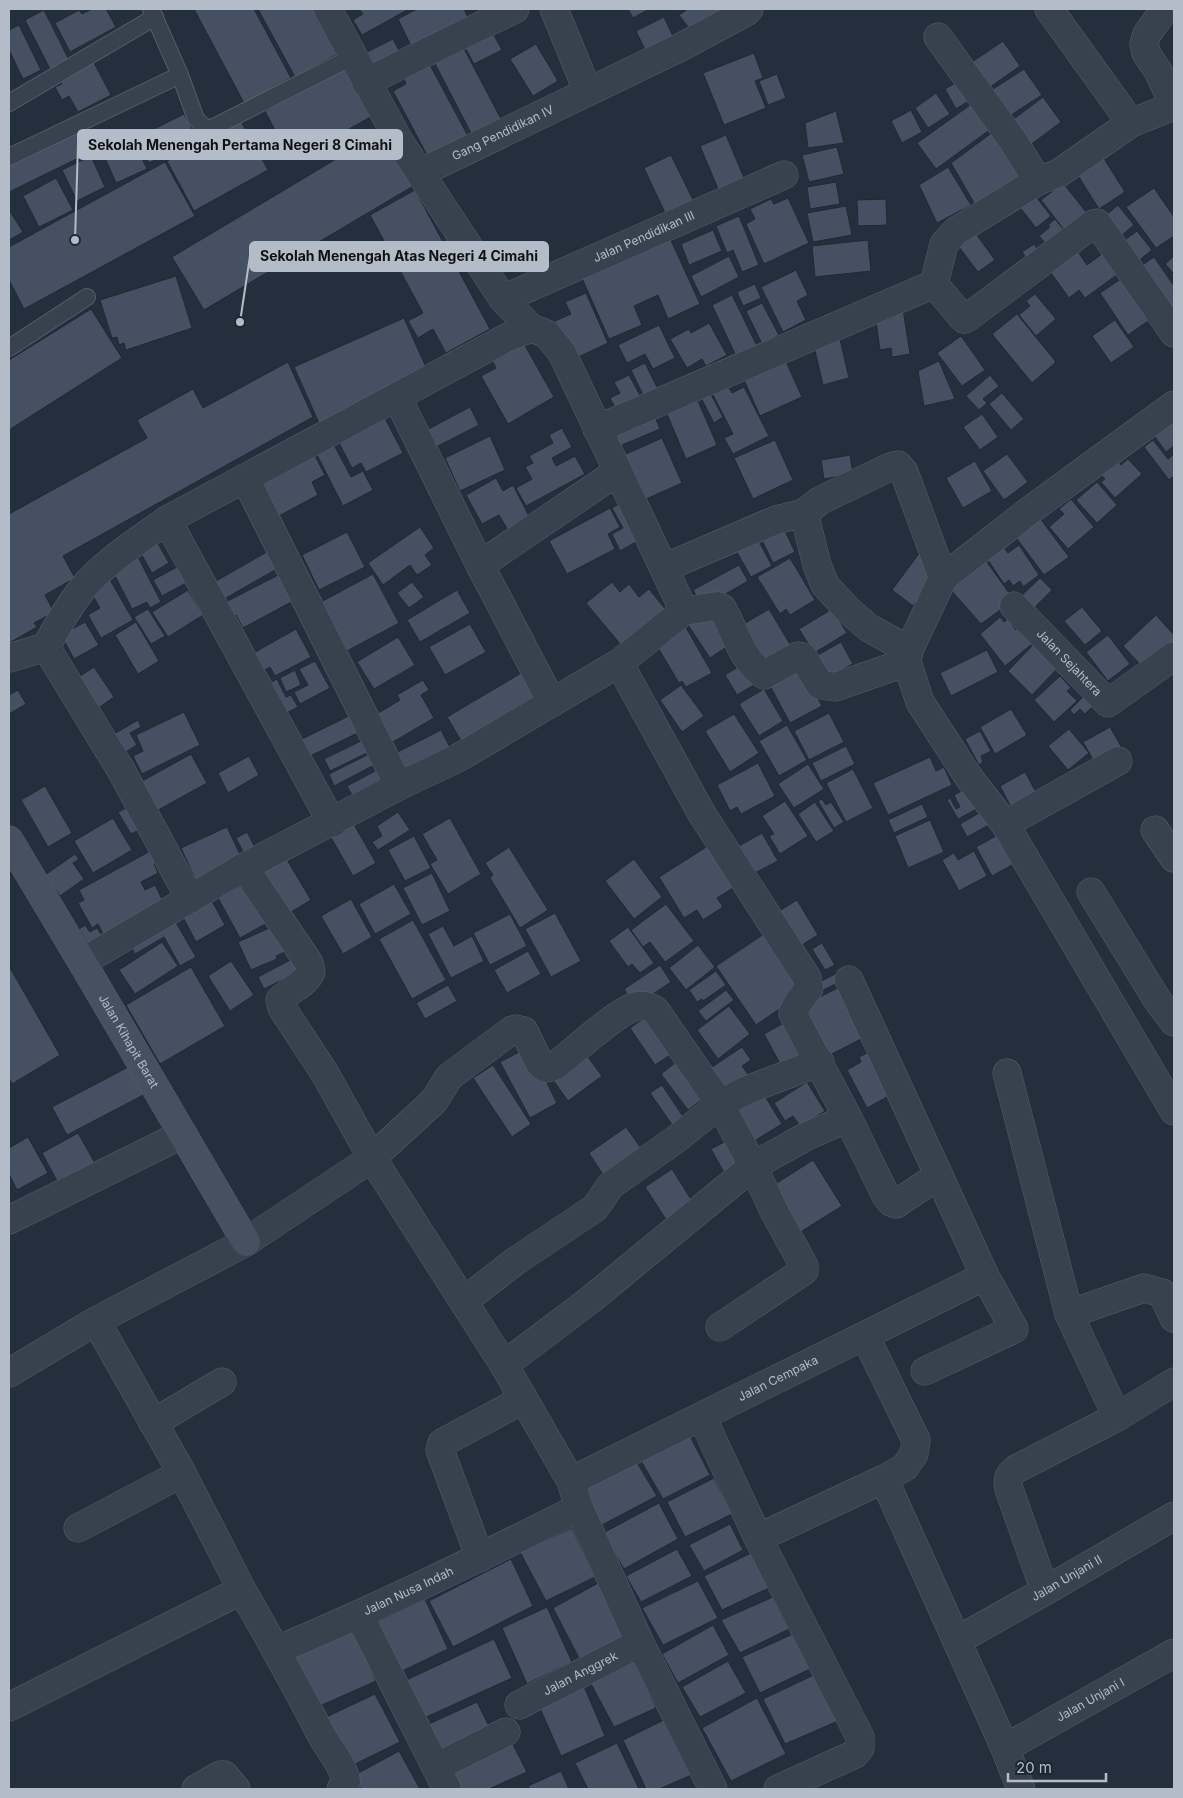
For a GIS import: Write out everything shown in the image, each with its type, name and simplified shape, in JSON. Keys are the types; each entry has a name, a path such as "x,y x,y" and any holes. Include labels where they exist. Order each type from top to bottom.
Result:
{"street":[{"path":"328,9 352,57 399,141 503,298 532,328 547,334 562,353 684,611"},
{"path":"366,82 515,9"},
{"path":"554,9 588,92"},
{"name":"Gang Pendidikan IV","path":"420,173 683,46 749,9"},
{"path":"1049,9 1131,123"},
{"path":"934,284 944,244 949,237 1038,181 1059,174 1131,123 1174,105 1158,71 1146,53 1144,44 1147,34 1162,12 1162,9"},
{"path":"938,37 1013,141 1038,181"},
{"name":"Jalan Pendidikan III","path":"503,298 784,175"},
{"path":"934,284 961,316 964,319 967,318 1093,224 1097,223 1174,333"},
{"path":"597,429 934,284"},
{"path":"9,658 46,647 56,628 84,587 100,571 131,546 168,520 506,338 532,328"},
{"path":"397,398 480,565 552,703"},
{"path":"1174,405 1029,511 943,578 908,656 920,702 970,779 1005,824 1174,1111"},
{"path":"664,568 776,520 804,513 821,500 898,465 904,472 943,578"},
{"path":"480,565 617,472"},
{"path":"245,478 399,786"},
{"path":"804,513 817,565 825,585 848,610 869,628 908,656"},
{"path":"168,520 332,823"},
{"path":"82,962 244,867 332,823 399,786 458,758 619,663 684,611 717,606 722,608 733,627 740,648 764,675 798,656 803,657 820,685 835,687 908,656"},
{"name":"Jalan Sejahtera","path":"1014,606 1108,703 1174,656"},
{"path":"46,647 121,770 190,899"},
{"path":"619,663 706,821 808,978 809,988 793,1013 891,1202 896,1204 939,1175"},
{"path":"1005,824 1118,762"},
{"path":"1155,830 1174,858"},
{"name":"Jalan Kihapit Barat","path":"9,840 246,1242"},
{"path":"244,867 309,963 311,972 308,978 286,993 280,1000 282,1008 324,1072 372,1158 504,1365 570,1481 579,1508 706,1787"},
{"path":"1090,892 1166,1011 1123,1027"},
{"path":"849,980 985,1276 1014,1329 925,1371"},
{"path":"9,1373 96,1321 246,1242 372,1158 434,1101 449,1077 512,1030 524,1031 540,1064 546,1068 555,1066 616,1017 637,1006 651,1007 656,1010 720,1104 753,1166 773,1209 803,1261 804,1271 720,1327"},
{"path":"464,1301 516,1260 595,1208 611,1185 675,1140 720,1104 747,1090 820,1062"},
{"path":"1007,1073 1068,1314 1117,1417"},
{"path":"504,1365 590,1300 753,1166 808,1136 848,1118"},
{"path":"9,1220 183,1134"},
{"name":"Jalan Cempaka","path":"570,1481 985,1276"},
{"path":"1068,1314 1144,1288 1168,1290 1174,1318"},
{"path":"96,1321 182,1473 242,1590 277,1650 332,1754 345,1774 346,1782 341,1789"},
{"path":"758,1538 884,1479 905,1467 914,1454 916,1440 865,1336"},
{"path":"152,1423 222,1382"},
{"path":"1045,1591 1009,1489 1008,1478 1016,1469 1117,1417 1174,1382"},
{"path":"480,1558 440,1450 442,1443 524,1399"},
{"path":"702,1417 758,1538 860,1737 860,1748 854,1754 778,1789"},
{"path":"78,1528 182,1473"},
{"path":"884,1479 958,1640 1021,1789"},
{"name":"Jalan Nusa Indah","path":"441,1778 359,1615 480,1558 579,1508"},
{"name":"Jalan Unjani II","path":"958,1640 1174,1516"},
{"path":"9,1707 242,1590"},
{"path":"277,1650 359,1615"},
{"name":"Jalan Anggrek","path":"519,1705 640,1643"},
{"name":"Jalan Unjani I","path":"1005,1748 1174,1653"},
{"path":"441,1778 506,1732"},
{"path":"196,1789 220,1775 224,1775 236,1789"}],"lane":[{"path":"9,104 153,13 180,75 196,119 204,127 212,128 352,57"},
{"path":"9,157 180,75"},
{"path":"9,348 87,297"}],"building":[{"path":"92,9 106,9 116,27 70,52 55,23 79,10 82,14"},
{"path":"194,9 254,9 291,78 244,103"},
{"path":"258,9 320,9 343,51 295,77"},
{"path":"359,9 409,9 362,35 353,20 363,14"},
{"path":"417,9 464,9 472,26 415,54 398,19"},
{"path":"628,9 649,9 633,18"},
{"path":"688,9 734,9 695,36 679,15"},
{"path":"44,10 70,62 51,71 25,20"},
{"path":"664,17 677,45 649,58 636,31"},
{"path":"19,25 41,70 23,79 9,50 9,30"},
{"path":"489,26 502,50 474,64 461,40"},
{"path":"393,39 404,60 378,73 367,52"},
{"path":"460,41 501,119 472,135 431,56"},
{"path":"1003,41 1020,66 986,90 969,64"},
{"path":"536,44 558,81 533,96 510,59"},
{"path":"754,53 763,78 755,81 766,108 724,125 703,73"},
{"path":"92,59 111,95 78,112 69,96 62,100 55,87 62,84 59,77"},
{"path":"350,65 376,114 291,161 265,111"},
{"path":"430,65 468,136 428,157 393,91 406,84 404,79"},
{"path":"1024,69 1042,95 1008,117 990,91"},
{"path":"777,74 786,98 768,105 759,81"},
{"path":"964,78 975,97 956,109 945,89"},
{"path":"936,93 950,114 928,128 915,108"},
{"path":"1043,97 1061,122 1029,146 1011,121"},
{"path":"973,103 991,129 936,169 917,143"},
{"path":"911,110 922,132 902,143 891,121"},
{"path":"836,111 844,143 808,148 805,123"},
{"path":"184,114 197,138 149,163 136,138"},
{"path":"241,121 268,170 194,211 167,161"},
{"path":"86,123 99,148 9,192 9,162"},
{"path":"997,129 1026,178 977,208 951,163"},
{"path":"383,131 415,185 204,310 172,257"},
{"path":"726,135 747,185 721,196 700,146"},
{"path":"133,140 147,169 116,183 103,153"},
{"path":"837,147 844,174 809,182 802,155"},
{"path":"671,155 695,204 667,217 644,168"},
{"path":"91,156 105,187 77,201 62,170"},
{"path":"1103,157 1125,192 1099,209 1077,174"},
{"path":"165,162 195,216 24,309 9,280 9,247"},
{"path":"948,167 971,205 937,223 919,185"},
{"path":"56,178 73,210 39,227 23,196"},
{"path":"836,182 840,204 810,209 807,187"},
{"path":"1063,183 1090,217 1068,235 1041,200"},
{"path":"1154,188 1174,217 1174,236 1156,248 1126,207"},
{"path":"415,190 490,329 446,353 433,329 418,338 408,321 423,313 370,215"},
{"path":"788,198 809,243 764,264 746,224 755,219 750,209 771,199 774,204"},
{"path":"1037,198 1051,216 1036,228 1015,201"},
{"path":"886,199 887,225 858,226 857,200"},
{"path":"1118,205 1134,225 1116,240 1100,220"},
{"path":"846,206 852,235 813,242 807,213"},
{"path":"9,210 23,232 9,240"},
{"path":"739,216 759,265 742,272 733,250 727,253 716,226"},
{"path":"1055,219 1069,236 1052,251 1039,236 1050,227 1048,225"},
{"path":"713,230 722,251 689,265 681,244"},
{"path":"974,231 995,260 978,272 956,243"},
{"path":"1137,231 1152,250 1137,262 1117,246"},
{"path":"669,236 700,304 668,319 658,295 634,306 642,325 609,339 581,276"},
{"path":"868,240 871,271 815,277 812,246"},
{"path":"1072,243 1087,265 1110,248 1125,269 1085,298 1079,290 1069,298 1044,263"},
{"path":"1034,244 1042,255 1030,264 1022,252"},
{"path":"729,256 739,277 701,297 691,276"},
{"path":"1174,256 1174,274 1165,264"},
{"path":"1154,257 1174,286 1174,306 1166,312 1135,270"},
{"path":"796,270 808,295 797,301 806,320 783,332 761,287"},
{"path":"1130,273 1158,314 1128,335 1100,293"},
{"path":"176,276 192,328 126,350 124,343 119,345 117,337 112,338 100,300"},
{"path":"755,284 761,298 743,306 737,292"},
{"path":"586,293 608,343 572,360 555,321 571,314 565,302"},
{"path":"1035,294 1056,319 1036,336 1019,315 1030,306 1026,301"},
{"path":"732,295 757,346 736,356 712,305"},
{"path":"762,303 779,335 762,344 746,311"},
{"path":"91,309 122,358 9,430 9,360"},
{"path":"903,309 910,354 892,357 891,348 880,350 875,313"},
{"path":"1017,314 1056,362 1032,383 992,334"},
{"path":"404,318 429,374 319,423 294,367"},
{"path":"1115,320 1134,347 1111,363 1092,336"},
{"path":"709,323 727,355 706,366 702,359 687,368 670,339 689,329 691,333"},
{"path":"659,325 675,358 653,369 645,354 627,363 618,345"},
{"path":"839,335 849,378 823,385 813,342"},
{"path":"961,336 985,370 962,386 937,353"},
{"path":"523,342 554,397 508,424 481,376 496,368 492,360"},
{"path":"783,355 802,397 760,416 741,373"},
{"path":"939,361 955,399 924,406 918,371"},
{"path":"288,362 313,417 63,556 75,578 45,595 54,612 34,623 37,627 9,643 9,514 147,438 137,420 193,389 203,408"},
{"path":"645,363 660,393 645,399 631,370"},
{"path":"629,375 643,401 618,413 610,398 620,393 614,382"},
{"path":"990,375 999,386 983,399 987,403 979,410 966,396"},
{"path":"726,383 732,393 744,387 769,436 733,454 724,438 733,434 711,391"},
{"path":"708,389 723,417 714,423 699,394"},
{"path":"1002,393 1024,419 1011,430 989,404"},
{"path":"695,394 717,445 686,459 664,407"},
{"path":"470,407 479,425 432,449 423,432"},
{"path":"651,407 660,429 615,448 606,426"},
{"path":"982,414 998,437 980,450 963,427"},
{"path":"1174,417 1174,446 1166,452 1153,434"},
{"path":"385,418 403,453 366,472 361,463 352,468 338,441"},
{"path":"562,428 572,447 552,458 556,466 575,456 585,474 526,506 516,488 532,479 525,467 533,463 529,456 553,443 549,435"},
{"path":"490,436 505,470 460,491 445,458"},
{"path":"662,438 682,483 637,503 617,458"},
{"path":"775,440 793,480 753,499 734,458"},
{"path":"1153,440 1168,459 1174,454 1174,476 1169,480 1144,447"},
{"path":"334,445 351,477 363,471 373,490 343,506 316,453"},
{"path":"312,450 325,475 312,482 318,495 277,517 257,478"},
{"path":"1007,454 1028,482 1004,500 983,471"},
{"path":"850,455 853,474 824,479 821,460"},
{"path":"1115,458 1121,465 1128,459 1142,474 1115,498 1101,482 1105,479 1098,472"},
{"path":"975,461 992,491 963,508 946,478"},
{"path":"496,478 503,491 513,485 530,518 508,530 499,515 482,524 466,495"},
{"path":"1097,482 1117,505 1097,523 1076,500"},
{"path":"1071,499 1094,527 1068,549 1049,527 1064,514 1059,509"},
{"path":"621,503 641,539 620,551 612,534 623,528 612,508"},
{"path":"610,508 620,527 608,534 615,549 567,574 549,541"},
{"path":"1039,517 1069,557 1044,575 1014,535"},
{"path":"420,527 434,548 425,555 432,565 417,575 410,565 383,585 368,563"},
{"path":"783,527 795,552 773,563 761,538"},
{"path":"347,532 365,567 319,590 302,555"},
{"path":"756,536 772,566 751,577 734,547"},
{"path":"156,540 169,563 152,573 139,550"},
{"path":"1002,545 1008,553 1019,545 1039,575 1023,587 1020,581 1013,586 1009,580 1004,584 986,557"},
{"path":"923,548 936,577 913,606 892,590"},
{"path":"272,549 282,566 219,602 209,585"},
{"path":"136,553 161,602 150,608 147,602 132,609 110,566"},
{"path":"790,558 815,600 790,615 786,609 780,614 757,577"},
{"path":"984,558 1014,600 981,624 949,588"},
{"path":"739,565 748,581 703,607 693,590"},
{"path":"179,566 188,582 162,596 153,580"},
{"path":"282,573 295,600 243,628 236,615 230,619 222,604"},
{"path":"373,574 399,623 347,651 321,602"},
{"path":"109,578 133,620 101,638 88,615 100,608 89,589"},
{"path":"1040,578 1052,590 1031,611 1019,598"},
{"path":"412,582 424,597 409,608 397,593"},
{"path":"612,582 620,592 629,584 639,597 649,589 666,610 626,651 586,603"},
{"path":"188,590 203,615 168,637 152,612"},
{"path":"457,590 470,613 420,642 407,620"},
{"path":"1082,607 1102,631 1085,645 1064,621"},
{"path":"148,609 165,636 151,644 134,617"},
{"path":"711,609 734,642 710,658 688,625"},
{"path":"769,609 794,651 767,666 742,625"},
{"path":"832,609 847,633 814,653 799,629"},
{"path":"1156,615 1174,635 1174,648 1148,673 1123,646"},
{"path":"1000,617 1004,622 1008,619 1016,630 1019,627 1032,644 1005,666 980,634"},
{"path":"85,622 99,645 74,659 61,635"},
{"path":"136,622 159,661 138,674 115,635"},
{"path":"470,624 486,652 445,675 429,647"},
{"path":"684,624 712,673 686,687 682,681 679,683 654,641"},
{"path":"296,629 311,657 275,676 270,667 259,673 250,655"},
{"path":"1108,635 1130,664 1108,681 1086,652"},
{"path":"398,637 415,665 374,689 357,662"},
{"path":"841,642 853,664 828,677 816,656"},
{"path":"1033,645 1057,669 1032,695 1008,671"},
{"path":"987,650 998,672 951,696 940,673"},
{"path":"315,661 330,688 300,704 294,692 308,685 299,669"},
{"path":"798,661 822,706 790,723 766,678"},
{"path":"746,662 759,682 737,695 725,675"},
{"path":"94,667 114,697 97,709 77,678"},
{"path":"295,670 301,685 286,692 280,678"},
{"path":"523,672 541,703 466,749 447,717"},
{"path":"1060,676 1071,688 1067,691 1077,701 1054,722 1034,700"},
{"path":"277,679 286,697 291,695 298,707 277,718 262,687"},
{"path":"423,680 429,690 421,695 434,718 391,743 375,715 400,700 397,695"},
{"path":"681,685 704,716 682,732 660,700"},
{"path":"764,689 783,721 759,736 739,704"},
{"path":"18,690 26,704 9,714 9,695"},
{"path":"1084,696 1093,706 1085,714 1080,709 1074,715 1070,710"},
{"path":"1011,709 1027,735 995,754 980,727"},
{"path":"359,711 368,728 308,757 300,740"},
{"path":"184,712 200,745 142,774 133,756 143,751 136,735"},
{"path":"829,713 844,742 809,760 794,731"},
{"path":"734,714 759,753 730,772 705,731"},
{"path":"138,720 141,727 130,733 137,745 124,753 114,734"},
{"path":"787,725 807,760 779,776 759,741"},
{"path":"1110,727 1123,750 1096,765 1083,742"},
{"path":"1069,729 1089,753 1068,770 1048,746"},
{"path":"441,730 454,755 403,781 390,756"},
{"path":"980,731 991,751 981,756 983,762 979,765 965,739"},
{"path":"367,738 373,750 330,771 324,759"},
{"path":"846,746 855,764 821,781 812,763"},
{"path":"375,751 380,762 334,786 329,774"},
{"path":"191,754 207,783 151,814 135,785"},
{"path":"249,756 259,775 228,793 218,773"},
{"path":"930,757 936,771 944,767 952,785 888,815 873,783"},
{"path":"758,763 775,796 741,814 737,807 730,811 717,785"},
{"path":"808,764 824,789 794,808 778,784"},
{"path":"379,769 390,789 358,806 347,786"},
{"path":"853,769 873,808 846,822 826,783"},
{"path":"1025,772 1037,794 1011,807 1000,786"},
{"path":"973,785 984,805 958,819 947,800 950,798 956,809 960,807 954,795"},
{"path":"45,786 72,833 48,847 21,800"},
{"path":"822,799 826,805 831,802 844,822 834,828 818,801"},
{"path":"785,801 808,836 780,854 769,836 774,834 762,816"},
{"path":"815,802 834,831 816,842 798,814"},
{"path":"922,804 928,817 894,833 888,820"},
{"path":"133,805 145,827 131,834 118,812"},
{"path":"398,812 410,830 378,850 372,842 382,836 377,826"},
{"path":"981,812 989,825 967,837 960,824"},
{"path":"113,818 132,850 93,873 74,841"},
{"path":"450,818 481,874 448,894 430,864 437,860 422,834"},
{"path":"930,820 944,852 908,868 895,836"},
{"path":"352,821 376,863 353,876 329,834"},
{"path":"227,827 245,865 199,887 181,848"},
{"path":"1005,831 1021,860 992,876 976,847"},
{"path":"247,832 260,857 249,863 236,838"},
{"path":"762,833 778,861 747,877 732,850"},
{"path":"414,836 431,868 405,881 388,850"},
{"path":"708,846 733,888 717,898 723,907 703,920 697,910 684,918 659,877"},
{"path":"509,847 548,910 520,928 490,878 493,875 485,863"},
{"path":"154,849 160,861 154,864 158,873 141,882 145,890 155,885 164,903 104,936 98,924 92,928 78,903 84,900 79,890"},
{"path":"974,851 987,876 959,891 942,860 954,853 958,860"},
{"path":"75,854 79,859 73,863 84,879 60,896 45,875"},
{"path":"286,858 311,900 281,918 257,875"},
{"path":"634,859 662,897 634,919 605,881"},
{"path":"432,873 450,911 422,925 403,888"},
{"path":"247,882 269,922 240,938 218,898"},
{"path":"394,884 411,914 375,934 359,904"},
{"path":"351,899 372,937 343,954 321,916"},
{"path":"797,900 818,935 794,950 773,915"},
{"path":"212,901 225,925 196,942 183,917"},
{"path":"666,904 694,941 665,962 650,942 643,947 631,930"},
{"path":"555,913 581,961 551,977 525,929"},
{"path":"171,914 196,957 180,966 164,937 135,954 127,940"},
{"path":"510,914 527,946 490,965 473,933"},
{"path":"413,920 446,980 412,999 379,939"},
{"path":"85,925 90,932 97,928 107,943 93,952 79,929"},
{"path":"276,925 287,951 276,956 277,959 251,970 238,942"},
{"path":"443,926 454,946 472,936 484,961 451,978 428,934"},
{"path":"628,927 654,963 640,973 632,964 628,967 609,941"},
{"path":"764,934 803,993 756,1025 716,966"},
{"path":"162,942 178,966 135,994 119,970"},
{"path":"822,943 835,965 825,970 812,949"},
{"path":"698,945 715,967 686,990 669,968"},
{"path":"528,951 541,974 507,993 494,970"},
{"path":"292,959 298,972 264,989 258,977"},
{"path":"231,961 254,995 230,1011 208,976"},
{"path":"660,965 671,982 635,1006 624,989"},
{"path":"9,966 60,1055 12,1084 9,1078"},
{"path":"191,967 225,1026 160,1064 126,1005"},
{"path":"716,971 726,985 703,1001 702,999 697,1002 689,990"},
{"path":"839,972 843,980 816,994 812,986"},
{"path":"448,985 457,1001 425,1019 416,1003"},
{"path":"838,988 863,1038 822,1059 797,1008"},
{"path":"726,990 734,1000 706,1021 698,1011"},
{"path":"729,1006 750,1034 718,1059 697,1030"},
{"path":"650,1014 676,1051 655,1065 630,1028"},
{"path":"791,1019 811,1057 784,1071 764,1034"},
{"path":"529,1047 557,1103 530,1118 500,1062"},
{"path":"742,1047 751,1060 742,1066 750,1077 726,1094 709,1069"},
{"path":"873,1050 896,1092 867,1108 847,1070 861,1062 859,1057"},
{"path":"587,1056 602,1076 568,1101 553,1080"},
{"path":"680,1059 707,1096 688,1110 661,1074"},
{"path":"134,1064 149,1092 67,1135 52,1107"},
{"path":"493,1065 531,1124 512,1137 473,1078"},
{"path":"807,1082 825,1111 800,1126 793,1116 785,1121 774,1103"},
{"path":"662,1085 684,1118 673,1126 650,1093"},
{"path":"763,1093 782,1124 751,1143 731,1112"},
{"path":"626,1127 643,1151 605,1178 589,1153"},
{"path":"78,1133 99,1170 62,1190 42,1153"},
{"path":"736,1136 750,1162 726,1176 711,1149"},
{"path":"28,1137 48,1173 17,1190 9,1174 9,1148"},
{"path":"813,1160 842,1206 794,1236 766,1190"},
{"path":"672,1169 694,1204 667,1221 645,1187"},
{"path":"689,1434 710,1475 663,1499 640,1459"},
{"path":"636,1461 657,1496 600,1526 580,1491"},
{"path":"714,1478 732,1514 685,1537 667,1502"},
{"path":"659,1503 678,1539 624,1569 603,1533"},
{"path":"730,1524 743,1550 704,1571 689,1545"},
{"path":"572,1528 595,1577 546,1601 520,1552"},
{"path":"677,1549 692,1576 641,1602 626,1576"},
{"path":"751,1553 769,1588 722,1610 704,1576"},
{"path":"511,1559 533,1606 453,1647 429,1601"},
{"path":"698,1581 718,1618 663,1645 642,1608"},
{"path":"598,1583 624,1636 580,1660 553,1608"},
{"path":"773,1597 789,1629 740,1653 721,1620"},
{"path":"425,1599 448,1649 398,1673 372,1624"},
{"path":"547,1607 572,1662 527,1684 502,1628"},
{"path":"713,1625 729,1655 678,1683 662,1654"},
{"path":"352,1626 376,1681 313,1709 284,1656"},
{"path":"793,1634 810,1669 760,1693 742,1657"},
{"path":"494,1639 512,1678 422,1719 402,1682"},
{"path":"635,1661 656,1708 614,1727 590,1682"},
{"path":"728,1661 746,1693 700,1717 682,1687"},
{"path":"814,1675 838,1721 785,1744 763,1699"},
{"path":"584,1686 605,1736 561,1756 539,1706"},
{"path":"375,1694 400,1742 351,1766 322,1719"},
{"path":"757,1698 786,1754 731,1781 702,1728"},
{"path":"477,1702 493,1734 444,1759 429,1724"},
{"path":"668,1718 694,1774 659,1789 646,1789 623,1740"},
{"path":"511,1741 527,1772 489,1789 461,1789 450,1768"},
{"path":"617,1743 639,1789 588,1789 575,1763"},
{"path":"399,1751 420,1789 361,1789 353,1776"},
{"path":"561,1771 569,1789 530,1789 528,1786"}],"place":[{"name":"Sekolah Menengah Pertama Negeri 8 Cimahi","path":"75,240"},
{"name":"Sekolah Menengah Atas Negeri 4 Cimahi","path":"240,322"}]}
